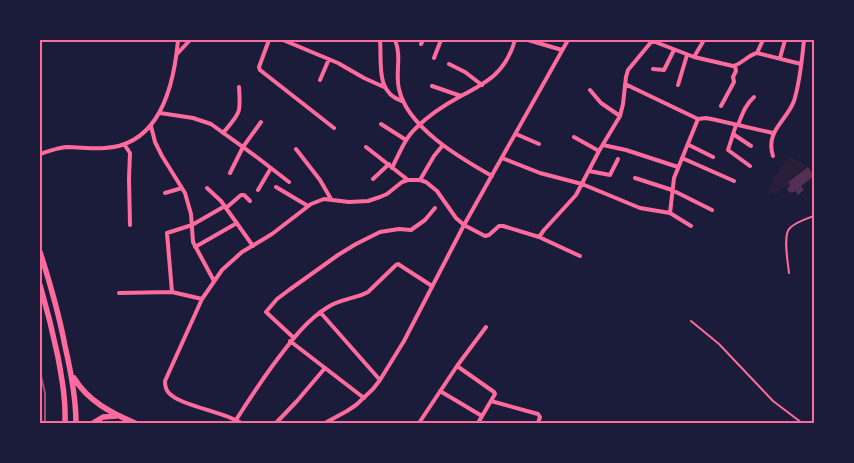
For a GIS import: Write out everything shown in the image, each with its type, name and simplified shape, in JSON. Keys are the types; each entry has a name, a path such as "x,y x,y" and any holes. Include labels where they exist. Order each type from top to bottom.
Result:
{"highway":[{"path":"40,252 59,315 74,390 76,423"},
{"path":"40,285 50,318 62,380 65,398 65,423"},
{"path":"71,374 91,399 118,416 135,423"},
{"path":"93,423 103,417 118,416"}],"street":[{"path":"40,154 66,147 106,148 124,144 139,136 160,113 167,96 177,54 178,40"},
{"path":"177,54 190,40"},
{"path":"269,40 259,67 260,70 334,128"},
{"path":"284,40 330,59 384,87 392,96 402,101"},
{"path":"380,40 384,87"},
{"path":"396,40 399,58 398,82 402,101 408,112 419,125 443,145 492,176"},
{"path":"398,46 400,40"},
{"path":"434,58 441,40"},
{"path":"373,179 390,166 414,129 460,96 492,78 504,65 515,40"},
{"path":"528,40 562,50"},
{"path":"325,423 347,411 364,398 380,380 404,341 464,226 568,40"},
{"path":"539,237 576,195 620,116 624,84 628,70 651,40 687,55 735,66 757,53 801,64"},
{"path":"694,57 704,40"},
{"path":"757,53 762,40"},
{"path":"780,58 785,40"},
{"path":"773,156 771,144 773,133 790,111 794,101 804,40"},
{"path":"653,69 664,70 674,50"},
{"path":"678,85 687,55"},
{"path":"320,80 330,59"},
{"path":"449,64 465,72 482,85"},
{"path":"722,106 734,82 735,66"},
{"path":"624,84 698,119 706,118 773,133"},
{"path":"432,86 460,96"},
{"path":"223,133 239,112 239,87"},
{"path":"590,90 601,103 620,116"},
{"path":"750,166 728,150 743,112 754,97"},
{"path":"160,113 210,124 289,182"},
{"path":"670,213 672,190 678,167 698,119"},
{"path":"230,173 243,148 261,122"},
{"path":"382,124 406,140"},
{"path":"150,126 162,156 182,188 188,204 192,236 214,281"},
{"path":"516,134 539,144"},
{"path":"733,134 751,146"},
{"path":"574,137 599,151"},
{"path":"124,144 130,153 130,225"},
{"path":"420,180 443,145"},
{"path":"603,145 626,150 678,167"},
{"path":"688,145 713,157"},
{"path":"366,147 408,180"},
{"path":"296,149 320,180 331,199"},
{"path":"502,158 540,173 582,184 640,208 670,213 691,226"},
{"path":"682,158 734,181"},
{"path":"589,171 610,175 618,159"},
{"path":"258,190 271,168"},
{"path":"635,178 672,190 712,210"},
{"path":"432,286 401,264 397,264 368,292 337,302 320,312 292,340 252,394 239,422 178,399 169,394 164,385 166,376 202,299 222,270 231,260 318,201 331,199 355,202 374,199 386,194 402,182 420,180 437,190 456,218 464,226 485,236 501,226 539,237 580,256"},
{"path":"276,187 308,206"},
{"path":"164,193 182,188"},
{"path":"207,188 226,207 254,246"},
{"path":"172,292 167,233 192,225 226,207 241,195 244,195 250,201"},
{"path":"364,398 292,340 266,311 277,299 356,244 380,232 398,229 411,230 425,220 435,208"},
{"path":"196,247 238,224"},
{"path":"119,293 172,292 202,299"},
{"path":"320,312 380,380"},
{"path":"419,423 486,327"},
{"path":"457,366 494,392 495,396 478,423"},
{"path":"276,423 325,368"},
{"path":"440,391 482,416"},
{"path":"491,402 538,414 540,417 538,423"}],"lane":[{"path":"789,273 787,233 793,225 814,216"},
{"path":"691,322 719,344 773,401 802,423"}],"shaded area":[{"path":"789,156 807,166 787,181 789,184 785,188 780,188 778,193 768,195 767,193 770,191 768,189 774,183 772,181"}],"building":[{"path":"808,167 814,176 801,186 804,190 798,195 795,191 789,192 787,189 790,185 788,182"}],"railway":[{"path":"40,372 45,393 45,423"}]}
